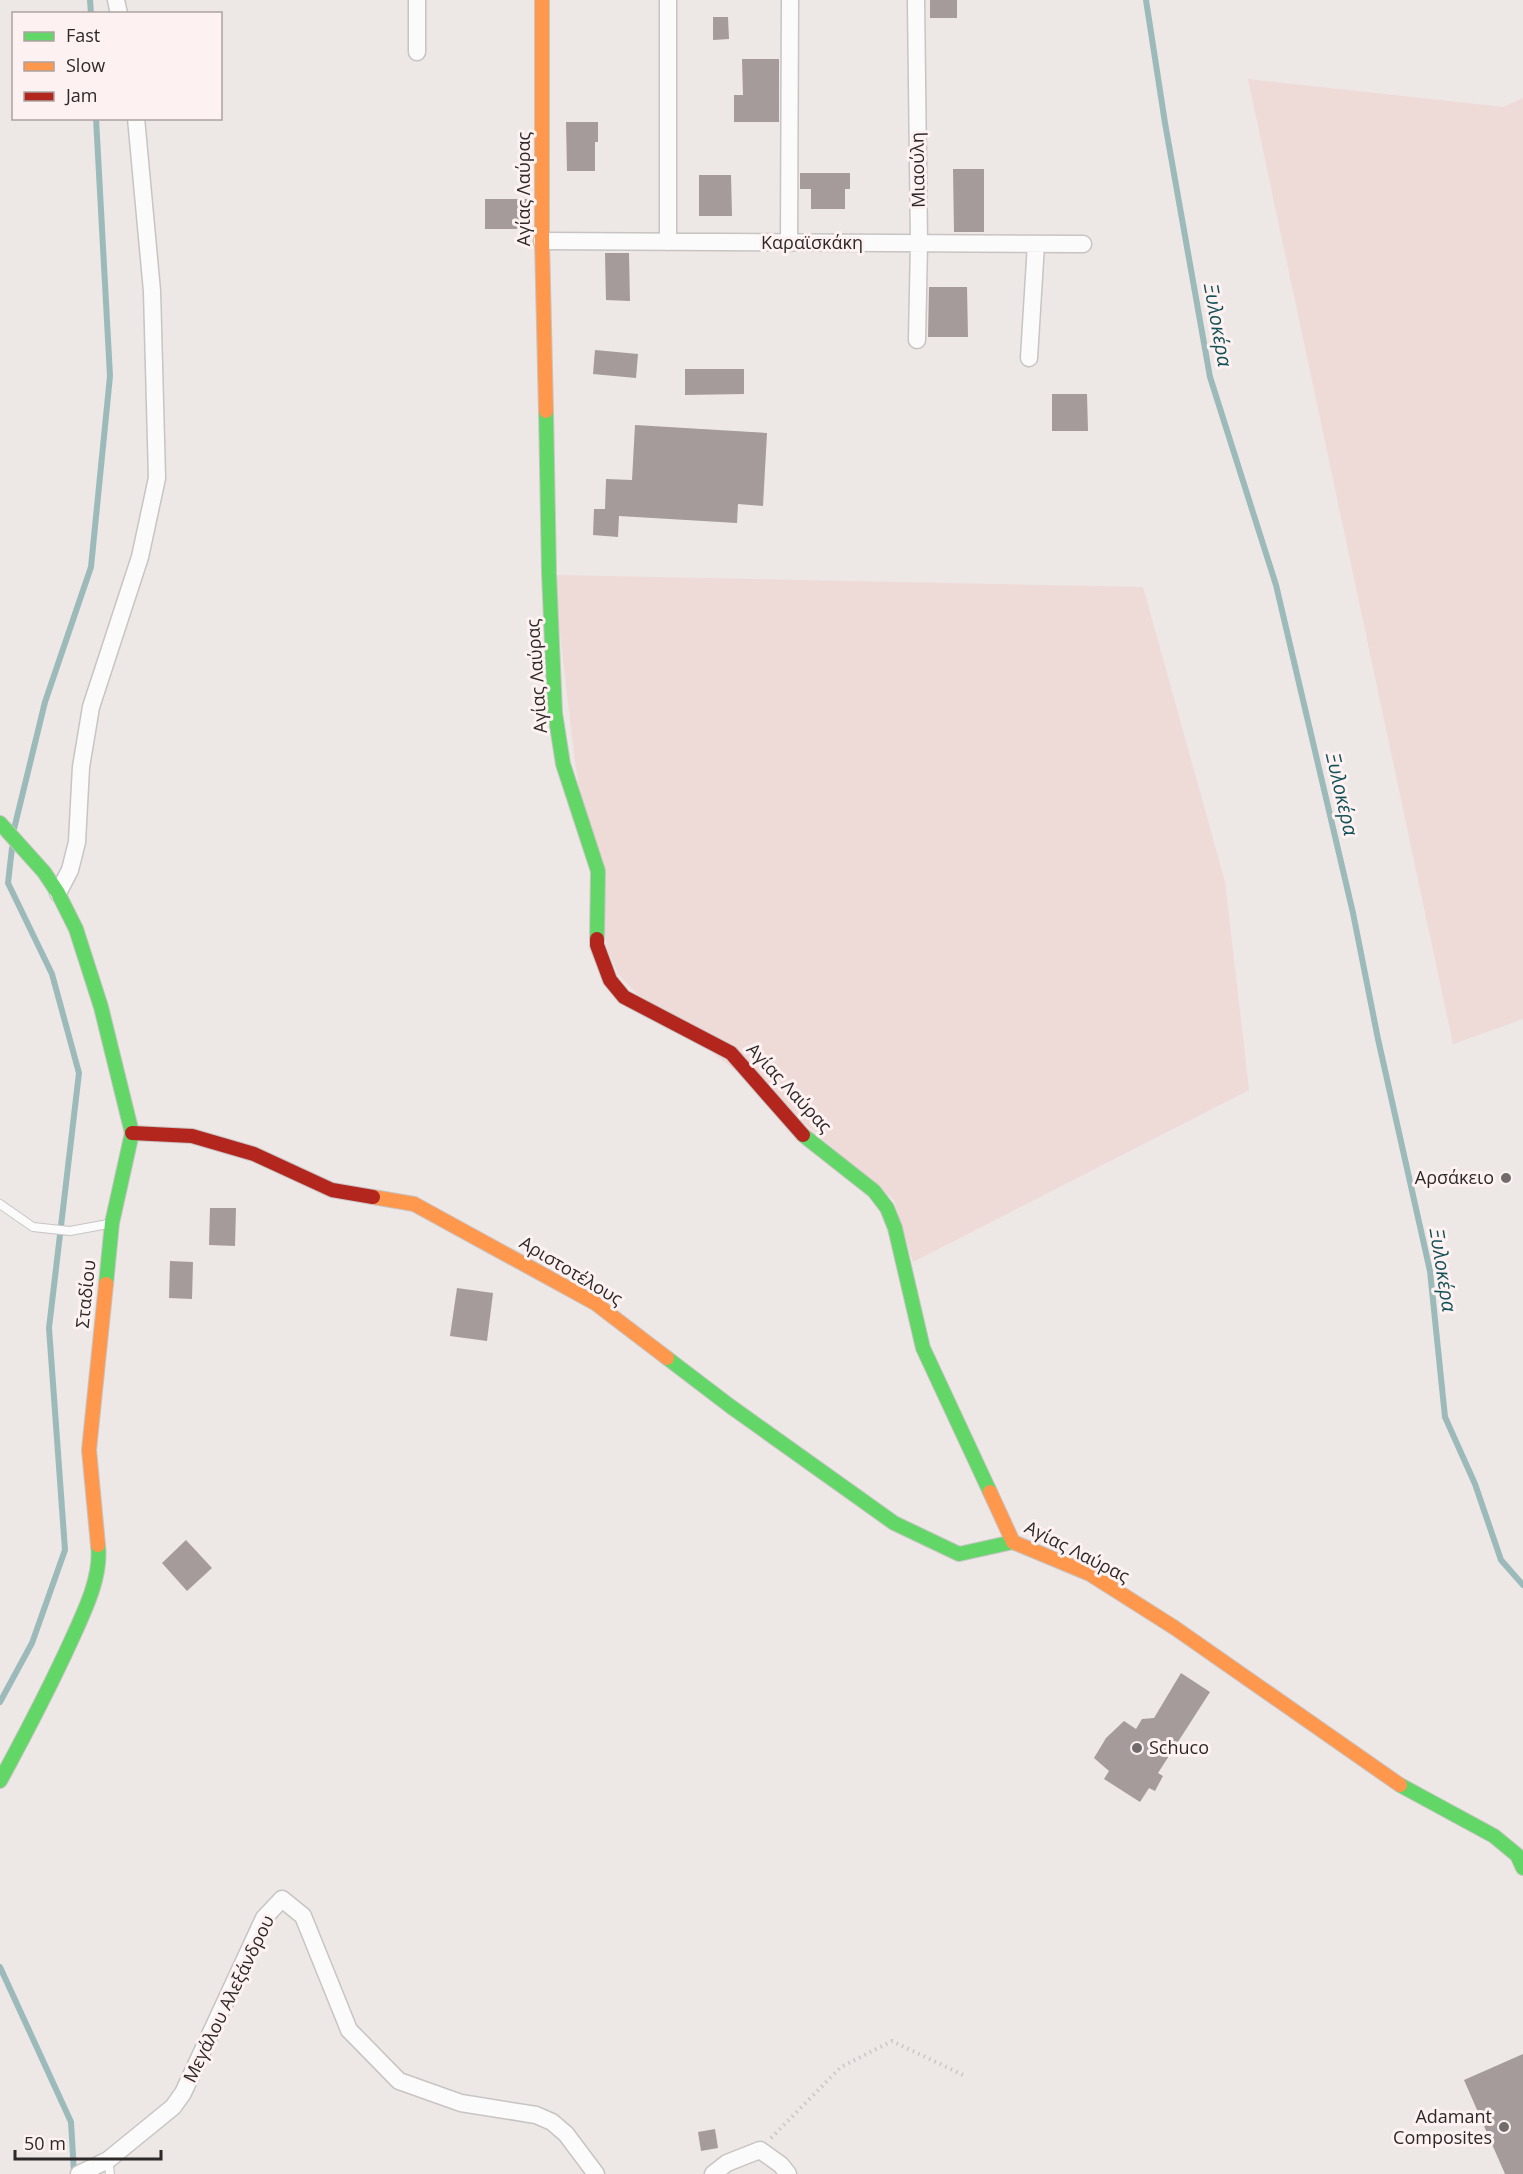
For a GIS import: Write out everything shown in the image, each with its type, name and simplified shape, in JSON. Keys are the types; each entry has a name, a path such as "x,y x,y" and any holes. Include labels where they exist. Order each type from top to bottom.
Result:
{"street":[{"path":"417,0 417,52"},
{"name":"Αγίας Λαύρας","path":"542,0 542,241 549,573 555,713 562,764 598,871 597,945 610,980 624,997 731,1053 801,1133 874,1191 887,1208 895,1228 923,1348 1013,1542 1090,1574 1175,1628 1397,1783 1494,1836 1517,1855 1523,1868"},
{"path":"668,0 668,242"},
{"path":"789,243 790,0"},
{"name":"Μιαούλη","path":"916,0 920,243 917,340"},
{"path":"58,893 74,859 81,767 91,707 140,557 157,478 152,291 136,120"},
{"name":"Καραϊσκάκη","path":"542,241 1083,244"},
{"path":"1029,358 1036,244"},
{"name":"Σταδίου","path":"0,1781 48,1692 85,1609 100,1560 88,1450 112,1223 132,1133 101,1007 76,929 58,893 44,872 1,825"},
{"name":"Αριστοτέλους","path":"132,1133 192,1136 254,1154 332,1190 414,1204 595,1303 730,1406 894,1523 959,1554 1013,1542"},
{"name":"Μεγάλου Αλεξάνδρου","path":"83,2172 109,2167 173,2107 183,2093 264,1918 282,1899 303,1916 349,2030 399,2080 461,2103 536,2115 552,2122 566,2134 596,2174"},
{"path":"713,2174 727,2163 760,2150 781,2165 788,2174"}],"lane":[{"path":"0,1204 33,1227 70,1231 112,1223"}],"path":[{"path":"760,2150 841,2067 892,2041 963,2075"}],"shaded area":[{"path":"1248,79 1503,107 1523,98 1523,1019 1453,1044"},
{"path":"553,575 1143,587 1225,882 1249,1090 913,1262 894,1200 807,1126 637,994 618,974 607,948 575,762"}],"building":[{"path":"930,0 957,0 957,18 930,18"},
{"path":"713,17 728,17 729,39 713,40"},
{"path":"742,59 779,59 779,122 734,122 734,95 743,95"},
{"path":"566,122 598,122 595,171 567,171"},
{"path":"953,169 984,169 984,232 954,232"},
{"path":"800,173 850,173 850,189 845,189 845,209 811,209 811,189 800,189"},
{"path":"699,175 731,175 732,216 699,216"},
{"path":"485,199 528,199 528,229 485,229"},
{"path":"605,253 629,253 630,301 606,300"},
{"path":"929,287 967,287 968,337 928,337"},
{"path":"595,350 638,354 636,378 593,374"},
{"path":"685,369 744,369 744,394 685,395"},
{"path":"1052,394 1087,394 1088,431 1052,431"},
{"path":"635,425 767,433 763,506 738,504 737,523 619,516 618,537 593,535 594,509 605,509 606,479 632,480"},
{"path":"210,1208 236,1208 235,1246 209,1245"},
{"path":"170,1261 193,1262 192,1299 169,1298"},
{"path":"457,1288 493,1293 487,1341 450,1336"},
{"path":"186,1540 212,1568 187,1591 162,1563"},
{"name":"Schuco","path":"1181,1673 1210,1692 1158,1773 1163,1776 1155,1791 1149,1788 1140,1802 1104,1779 1109,1771 1094,1758 1106,1738 1124,1721 1136,1729 1142,1719 1154,1718"},
{"name":"Adamant Composites","path":"1523,2054 1523,2174 1505,2174 1464,2080"},
{"path":"715,2129 718,2148 701,2151 698,2132"}],"waterway":[{"path":"90,0 91,12"},
{"name":"Ξυλοκέρα","path":"1146,0 1165,123 1210,377 1276,585 1353,913 1378,1039 1430,1271 1445,1417 1475,1484 1501,1560 1523,1585"},
{"path":"14,829 45,702 91,567 110,376 96,120"},
{"path":"0,1702 32,1643 65,1550 49,1328 79,1073 52,974 8,883 12,848"},
{"path":"0,1967 71,2122 74,2173"}],"traffic: fast":[{"path":"546,411 549,573 555,713 563,764 598,871 597,939"},
{"path":"0,823 44,872 58,893 76,929 101,1007 132,1133 112,1223 106,1284"},
{"path":"803,1135 874,1191 887,1208 895,1228 923,1348 990,1492"},
{"path":"667,1358 894,1523 959,1554 1013,1542"},
{"path":"0,1781 45,1694 86,1606 95,1582 99,1557 98,1545"},
{"path":"1400,1785 1494,1836 1517,1855 1523,1868"}],"traffic: slow":[{"path":"542,0 542,241 546,411"},
{"path":"373,1197 414,1204 595,1303 667,1358"},
{"path":"98,1545 89,1450 106,1284"},
{"path":"990,1492 1013,1542 1090,1574 1175,1628 1400,1785"}],"traffic: jam":[{"path":"597,939 597,945 610,980 624,997 731,1053 803,1135"},
{"path":"132,1133 192,1136 254,1154 332,1190 373,1197"}],"place":[{"name":"Αρσάκειο","path":"1506,1178"},
{"name":"Schuco","path":"1137,1748"},
{"name":"Adamant Composites","path":"1504,2127"}]}
